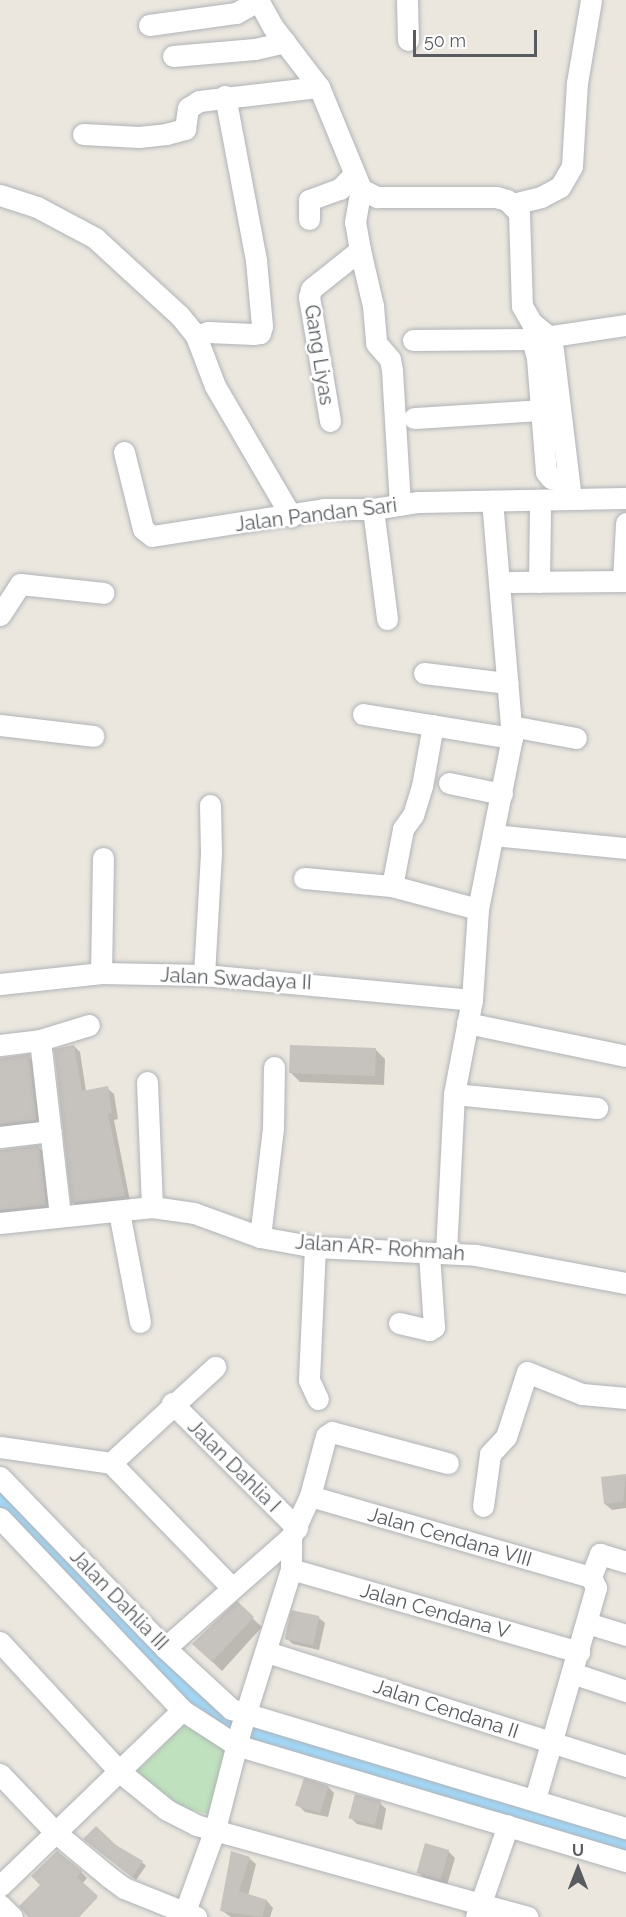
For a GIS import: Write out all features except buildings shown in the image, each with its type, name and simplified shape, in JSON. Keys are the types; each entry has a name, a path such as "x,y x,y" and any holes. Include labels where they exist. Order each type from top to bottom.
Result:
{"street":[{"path":"149,25 236,13 258,0 285,42 319,87 357,190 354,222 373,306 376,343 390,359 400,505"},
{"path":"407,0 408,40"},
{"path":"513,204 541,197 560,187 572,166 578,83 591,0"},
{"path":"173,56 255,49 285,42"},
{"path":"83,134 139,137 185,129 192,104 225,96 319,87"},
{"path":"196,336 208,332 254,334 260,333 262,326 256,260 225,96"},
{"path":"309,219 309,200 340,189 357,190 377,197 496,197 513,204 519,213 522,306 539,337 553,350 570,490"},
{"path":"0,195 37,207 95,238 144,280 196,336 215,386 291,516"},
{"name":"Gang Liyas","path":"330,421 309,297 311,289 360,250"},
{"path":"413,340 539,337 626,325"},
{"path":"539,337 546,472 570,490"},
{"path":"414,418 542,410"},
{"name":"Jalan Pandan Sari","path":"124,452 144,529 152,536 324,510 373,510 400,505 492,501 570,490 626,498"},
{"path":"399,1323 429,1330 434,1326 438,1252 454,1094 472,1000 478,909 502,794 511,732 492,501"},
{"path":"373,510 387,619"},
{"path":"539,582 540,511"},
{"path":"510,582 625,581 626,523"},
{"path":"0,615 20,584 104,593"},
{"path":"424,673 507,683"},
{"path":"363,714 432,725 576,738"},
{"path":"0,725 93,736"},
{"path":"392,886 404,829 413,815 422,786 432,725"},
{"path":"448,783 502,794"},
{"path":"204,975 211,853 210,805"},
{"path":"492,835 626,848"},
{"path":"101,973 103,858"},
{"path":"304,878 392,886 478,909"},
{"name":"Jalan Swadaya II","path":"0,984 101,973 204,975 472,1000"},
{"path":"466,1023 626,1056"},
{"path":"0,1045 40,1040 89,1025"},
{"path":"40,1040 60,1215"},
{"path":"260,1237 273,1128 274,1067"},
{"path":"147,1082 152,1207"},
{"path":"454,1094 597,1108"},
{"path":"0,1137 51,1131"},
{"name":"Jalan AR- Rohmah","path":"0,1223 152,1207 194,1213 260,1237 315,1247 438,1252 626,1283"},
{"path":"109,1212 140,1322"},
{"path":"315,1247 309,1380 318,1399"},
{"path":"111,1463 172,1403 215,1367"},
{"path":"483,1506 490,1454 506,1437 527,1372 582,1394 626,1398"},
{"name":"Jalan Dahlia I","path":"172,1403 294,1532"},
{"path":"0,1774 55,1832 124,1888 187,1916 214,1829 240,1732 267,1652 291,1569 294,1532 310,1496 326,1436 332,1432 448,1463"},
{"path":"0,1447 111,1463 226,1582"},
{"name":"Jalan Dahlia III","path":"0,1477 165,1648 216,1697 240,1732"},
{"name":"Jalan Cendana VIII","path":"310,1496 591,1577"},
{"path":"0,1518 182,1710 508,1825 626,1861"},
{"path":"165,1648 226,1582 294,1532"},
{"path":"535,1799 596,1588 591,1577 600,1554 626,1562"},
{"name":"Jalan Cendana V","path":"291,1569 579,1652"},
{"path":"586,1623 626,1635"},
{"path":"0,1642 120,1772 167,1810 214,1829 478,1910 527,1917"},
{"name":"Jalan Cendana II","path":"267,1652 626,1766"},
{"path":"572,1673 626,1691"},
{"path":"0,1886 182,1710"},
{"path":"240,1732 535,1799 626,1828"},
{"path":"478,1910 508,1825"},
{"path":"0,1905 12,1917"}],"green space":[{"path":"185,1724 233,1750 213,1815 167,1804 137,1771"}],"waterway":[{"path":"0,1496 222,1723 626,1848"}]}
